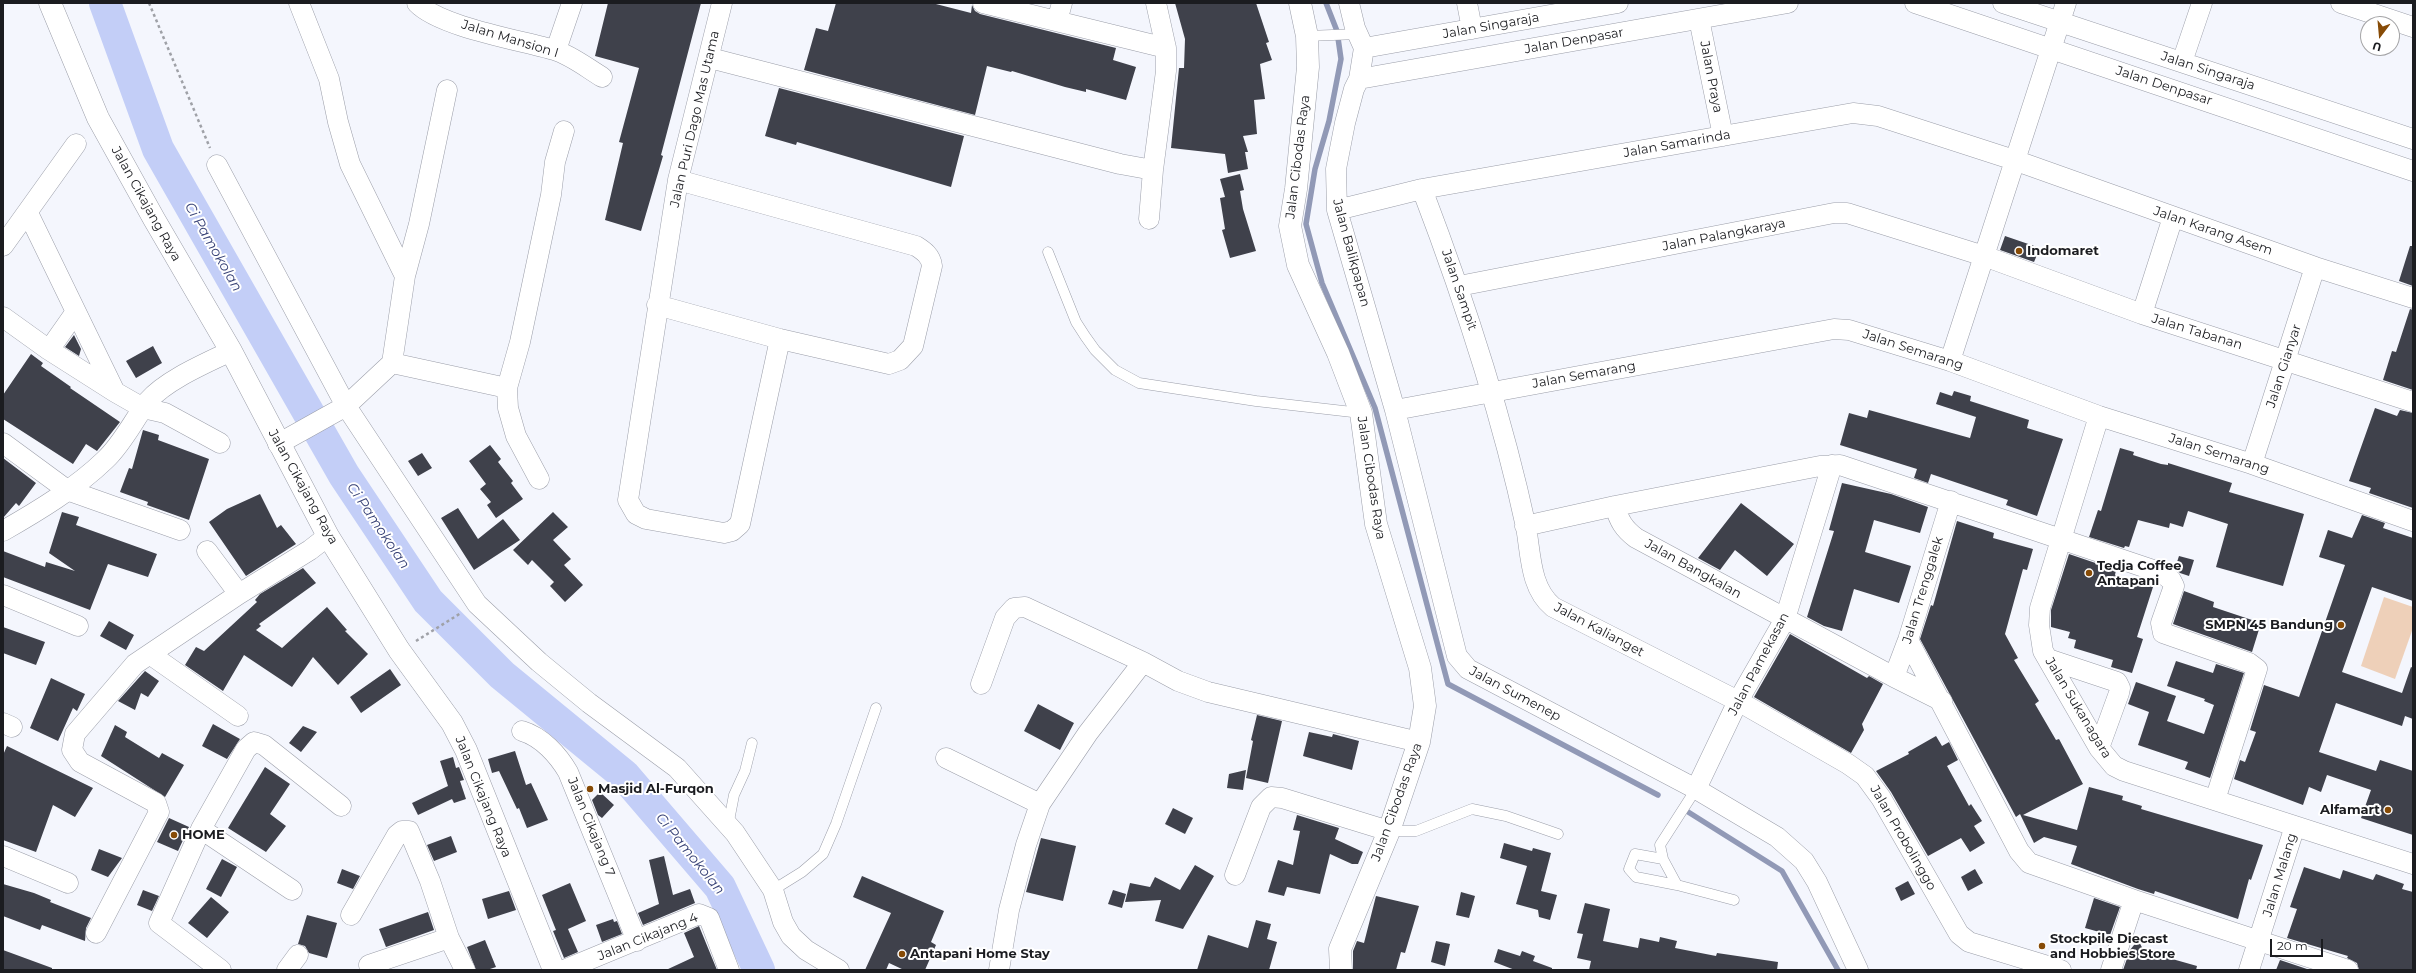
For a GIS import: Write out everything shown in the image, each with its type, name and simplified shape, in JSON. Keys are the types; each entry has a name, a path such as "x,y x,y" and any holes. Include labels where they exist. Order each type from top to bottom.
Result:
{"main road":[{"name":"Jalan Cikajang Raya","path":"50,3 98,118 154,220 282,441 328,536 399,650 452,723 462,743 554,970"},
{"name":"Jalan Cibodas Raya","path":"1300,3 1307,36 1304,108 1290,226 1298,265 1338,353 1361,413 1376,524 1420,668 1425,706 1419,742 1389,831 1340,949 1341,970"}],"street":[{"path":"299,3 329,80 338,122 350,164 405,276"},
{"name":"Jalan Mansion I","path":"417,3 437,17 524,44 556,50 602,77"},
{"path":"556,50 572,3"},
{"name":"Jalan Puri Dago Mas Utama","path":"722,3 710,58 678,180 657,305 628,500 636,514 646,519 724,533 732,531 740,524 780,339"},
{"path":"983,3 1060,12 1166,48"},
{"path":"1149,219 1153,170 1166,71 1166,48 1156,3"},
{"name":"Jalan Balikpapan","path":"1348,3 1356,39 1360,79 1354,89 1345,123 1336,169 1337,210 1395,410"},
{"path":"1467,3 1472,29"},
{"name":"Jalan Singaraja","path":"1356,39 1472,29 1618,3"},
{"name":"Jalan Denpasar","path":"1360,79 1788,3"},
{"name":"Jalan Denpasar","path":"1915,3 2055,36 2413,171"},
{"name":"Jalan Singaraja","path":"2003,3 2055,36 2182,62 2413,139"},
{"path":"1950,361 2066,3"},
{"path":"2182,62 2202,3"},
{"path":"2341,3 2374,8 2413,27"},
{"name":"Jalan Praya","path":"1699,19 1722,136"},
{"path":"710,58 1120,164 1153,170"},
{"path":"282,441 339,410 392,363 405,276 419,224 447,90"},
{"name":"Jalan Samarinda","path":"1337,210 1422,189 1852,113 1878,116 2014,160"},
{"path":"539,479 516,436 508,408 507,388 520,342 550,195 555,162 564,131"},
{"path":"3,246 76,144"},
{"name":"Jalan Karang Asem","path":"2014,160 2173,218 2315,267 2413,298"},
{"path":"217,165 339,410 477,604 539,662 589,703 677,768 728,826 774,890 783,922 791,936 806,950 839,970"},
{"path":"657,305 780,339 889,364 900,360 913,346 932,266 932,260 925,252 916,246 678,180"},
{"name":"Jalan Sampit","path":"1422,189 1459,286 1492,393"},
{"path":"28,213 75,313 115,392"},
{"name":"Jalan Palangkaraya","path":"1459,286 1841,213 1860,216 1984,256"},
{"path":"2142,314 2173,218"},
{"name":"Jalan Tabanan","path":"1984,256 2142,314 2413,402"},
{"name":"Jalan Gianyar","path":"2252,464 2315,267"},
{"path":"48,350 75,313"},
{"path":"3,316 48,350 115,392 144,408 165,413 220,443"},
{"name":"Jalan Semarang","path":"1395,410 1834,329 1862,333 1950,361 2099,416 2252,464 2413,520"},
{"path":"3,530 67,490 116,449 144,408 161,390 231,351"},
{"path":"392,363 507,388"},
{"name":"Jalan Kalianget","path":"1492,393 1525,526 1537,587 1543,598 1553,607 1738,702"},
{"name":"Jalan Sumenep","path":"1395,410 1453,648 1462,664 1468,669 1696,789 1777,837 1804,861 1817,882 1858,970"},
{"name":"Jalan Sukanagara","path":"2099,416 2040,608 2041,639 2048,659 2100,748 2114,766 2124,771 2413,864"},
{"path":"3,443 67,490 180,530"},
{"path":"1525,526 1615,506 1832,465 1840,465 2061,538 2168,577 2174,586 2161,623 2163,633 2249,663 2257,669 2215,800"},
{"name":"Jalan Pamekasan","path":"1696,789 1738,702 1785,619 1832,465"},
{"name":"Jalan Trenggalek","path":"1894,677 1908,640 1951,502"},
{"name":"Jalan Bangkalan","path":"1615,506 1619,519 1625,530 1636,538 1785,619 1942,701"},
{"path":"96,933 159,812 159,807 156,803 80,762 75,756 72,742 75,734 127,672 239,594 310,550 328,536"},
{"path":"207,551 239,594"},
{"path":"3,595 78,626"},
{"path":"981,684 1005,618 1009,612 1019,606 1025,607 1143,662 1178,682 1208,692 1419,742"},
{"path":"1908,640 1942,701 2019,851 2029,863 2134,900 2348,970"},
{"path":"151,655 238,716"},
{"path":"2048,659 2117,682 2120,688 2119,694 2100,748"},
{"path":"999,970 1009,910 1026,845 1040,804 1088,733 1143,662"},
{"name":"Jalan Probolinggo","path":"1738,702 1848,764 1865,776 1882,798 1960,934 1969,942 2061,970"},
{"name":"Jalan Cikajang 7","path":"522,731 529,733 555,752 568,772 637,941"},
{"path":"221,970 159,923 201,830 246,749 256,742 264,745 340,806"},
{"path":"946,758 1040,804"},
{"path":"1235,875 1261,807 1271,797 1282,798 1389,831"},
{"name":"Jalan Malang","path":"2249,970 2260,940 2295,826"},
{"path":"201,830 292,890"},
{"path":"351,915 397,835 402,831 407,830 415,841 449,938 465,970"},
{"path":"3,856 68,883"},
{"path":"2111,970 2134,900"},
{"name":"Jalan Cikajang 4","path":"564,970 699,914 709,918 729,970"},
{"path":"369,965 449,938"}],"lane":[{"path":"1307,36 1330,35 1356,39"},
{"path":"1048,252 1076,322 1094,350 1115,370 1139,382 1256,401 1361,413"},
{"path":"774,890 802,872 823,854 836,824 876,708"},
{"path":"728,826 734,795 745,771 752,743"},
{"path":"1677,885 1663,859 1660,845 1696,789"},
{"path":"1389,831 1416,831 1472,809 1506,816 1558,834"},
{"path":"1663,859 1635,854 1629,869 1636,877 1677,885 1734,900"}],"path":[{"path":"149,3 217,165"},
{"path":"411,644 461,613"}],"shaded area":[{"path":"2384,597 2413,607 2413,628 2395,679 2361,666"}],"building":[{"path":"608,3 701,3 661,155 663,156 641,231 605,220 623,143 619,142 639,68 595,56"},
{"path":"836,3 932,3 971,13 972,5 975,11 980,14 1116,48 1113,60 1136,67 1126,100 1086,89 1086,92 1065,87 1012,71 987,66 975,115 804,70 816,28 828,31"},
{"path":"1175,3 1256,3 1269,42 1266,43 1272,60 1260,64 1265,99 1254,100 1257,134 1243,136 1248,152 1245,152 1248,169 1228,173 1225,154 1171,148 1179,68 1184,68 1185,39"},
{"path":"779,88 964,136 951,187 797,142 796,145 765,136"},
{"path":"1240,174 1244,190 1240,191 1243,209 1256,251 1230,258 1222,230 1225,229 1220,198 1225,197 1220,179"},
{"name":"Indomaret","path":"2005,236 2040,248 2034,262 2000,250"},
{"path":"2410,246 2413,246 2413,286 2399,281"},
{"path":"2410,309 2413,310 2413,390 2383,380 2392,351 2396,352"},
{"path":"74,335 81,349 79,356 65,347"},
{"path":"153,346 162,363 136,378 126,361"},
{"path":"31,354 43,363 41,366 120,422 97,451 86,444 73,464 3,419 3,395"},
{"path":"1954,391 1971,396 1970,401 2029,420 2027,428 2063,439 2037,516 2006,505 2008,500 1931,474 1928,483 1914,478 1917,469 1840,445 1849,413 1867,418 1869,410 1970,438 1976,417 1936,404 1940,392 1952,396"},
{"path":"2375,408 2397,416 2400,410 2413,413 2413,508 2369,493 2371,488 2349,481"},
{"path":"143,430 159,435 158,440 209,459 189,520 147,505 148,502 120,492 129,468 132,469"},
{"path":"490,445 501,459 498,462 513,481 511,483 523,499 496,518 487,505 491,502 480,489 486,484 469,461"},
{"path":"2120,448 2134,452 2133,455 2161,464 2168,465 2168,463 2232,483 2229,492 2304,514 2283,586 2216,567 2228,524 2188,511 2183,527 2170,523 2169,528 2138,520 2129,547 2125,546 2124,548 2089,537 2098,510 2101,511"},
{"path":"422,453 432,468 418,476 408,461"},
{"path":"3,458 36,483 19,506 16,503 3,518"},
{"path":"1842,483 1891,494 1928,507 1920,533 1874,520 1865,552 1911,566 1899,603 1854,589 1842,631 1824,626 1807,617 1834,531 1829,530"},
{"path":"260,494 277,528 281,525 296,544 246,576 209,522 227,509"},
{"path":"1741,503 1794,544 1767,576 1735,550 1720,570 1698,558"},
{"path":"458,508 478,539 503,519 520,540 474,570 441,518"},
{"path":"62,512 79,517 76,525 157,554 148,577 108,564 90,610 3,577 3,551 45,567 46,562 75,571 49,553"},
{"path":"553,512 568,527 553,540 571,559 564,565 583,585 565,602 550,586 554,582 532,560 528,565 513,550"},
{"path":"2362,515 2385,523 2383,528 2413,538 2413,601 2372,587 2342,672 2402,693 2411,667 2413,668 2413,719 2405,716 2402,726 2336,703 2319,752 2376,771 2380,760 2413,771 2413,835 2361,818 2371,790 2327,775 2321,792 2309,787 2303,805 2234,779 2240,760 2245,762 2256,732 2250,730 2264,685 2299,697 2345,565 2319,557 2328,530 2352,538"},
{"path":"1957,521 1994,533 1993,538 2033,549 2027,570 2023,569 2005,634 2018,658 2014,660 2039,701 2035,704 2056,740 2059,739 2083,784 2023,815 2077,830 2089,787 2123,796 2122,800 2142,806 2141,809 2263,845 2251,880 2249,879 2238,919 2155,891 2154,894 2138,889 2071,864 2077,846 2044,837 2034,843 2020,814 2016,817 1920,639 1931,605 1933,606"},
{"path":"2069,554 2116,570 2115,575 2153,587 2137,637 2143,639 2132,673 2111,667 2113,660 2074,648 2076,640 2068,638 2070,632 2051,627 2051,610"},
{"path":"2179,556 2194,560 2189,576 2180,573 2175,568"},
{"path":"303,568 316,583 259,624 261,626 256,630 282,648 327,607 347,630 345,631 368,654 338,685 313,657 292,687 244,655 223,691 185,665 196,647 204,651 257,602 255,600 260,594"},
{"path":"2184,591 2214,602 2213,607 2261,623 2252,652 2173,624"},
{"path":"109,621 134,635 126,650 100,636"},
{"path":"3,627 45,642 36,665 3,653"},
{"path":"1790,634 1867,678 1869,676 1883,684 1862,724 1864,730 1851,753 1754,697"},
{"path":"2176,661 2213,673 2216,664 2244,673 2210,778 2185,769 2188,762 2138,745 2149,712 2128,704 2136,682 2176,696 2167,721 2204,734 2214,705 2204,701 2205,699 2167,686"},
{"path":"390,669 401,685 361,713 350,697"},
{"path":"145,671 159,681 148,697 141,693 135,710 118,701"},
{"path":"51,678 85,694 77,711 73,708 58,741 30,728"},
{"path":"1038,704 1074,723 1060,750 1024,731"},
{"path":"1257,715 1282,721 1268,783 1246,778 1253,741 1251,740"},
{"path":"213,724 240,739 227,759 202,746"},
{"path":"115,725 127,732 125,737 159,758 162,753 184,765 165,797 101,756"},
{"path":"303,726 317,732 301,752 289,743"},
{"path":"1309,732 1332,737 1333,734 1359,741 1352,770 1303,756"},
{"path":"1936,736 1942,746 1949,742 1958,760 1947,766 1969,806 1971,804 1982,821 1974,826 1985,843 1970,852 1961,838 1928,856 1891,792 1876,771 1909,754 1908,752"},
{"path":"7,746 93,788 75,817 53,805 36,852 3,840 3,755"},
{"path":"515,751 526,785 531,783 548,820 527,828 519,808 517,809 499,771 492,773 488,759"},
{"path":"453,757 456,768 459,767 464,780 460,781 466,799 454,803 452,799 418,815 412,803 448,786 440,761"},
{"path":"265,767 290,784 270,814 286,826 266,852 228,828"},
{"path":"1246,770 1243,790 1227,788 1229,774"},
{"path":"600,792 614,805 602,818 598,815 592,800"},
{"path":"1173,808 1193,818 1185,834 1165,824"},
{"path":"1297,815 1339,828 1335,839 1363,852 1358,864 1352,864 1330,854 1320,894 1287,887 1284,896 1268,892 1278,860 1293,865 1300,831 1293,830"},
{"name":"HOME","path":"169,818 189,827 178,851 157,842"},
{"path":"451,836 457,852 434,861 427,845"},
{"path":"1041,838 1076,846 1063,901 1026,892"},
{"path":"1504,843 1532,851 1533,848 1551,853 1541,891 1557,895 1550,920 1539,917 1538,910 1516,904 1527,866 1500,858"},
{"path":"99,849 122,858 108,877 91,870"},
{"path":"664,856 673,895 690,889 695,903 643,925 638,913 659,904 649,860"},
{"path":"222,859 237,867 221,897 206,889"},
{"path":"1195,865 1214,876 1183,929 1155,921 1161,900 1125,902 1130,883 1150,887 1155,877 1180,890"},
{"path":"2304,867 2340,879 2343,870 2373,880 2376,874 2404,884 2402,889 2413,892 2413,970 2359,970 2357,963 2347,958 2348,956 2287,938 2297,909 2290,907"},
{"path":"342,869 360,876 353,889 337,883"},
{"path":"1975,869 1983,883 1968,891 1961,877"},
{"path":"862,876 944,911 931,942 936,945 925,970 904,970 889,963 886,970 865,970 891,913 853,897"},
{"path":"1908,881 1915,894 1901,901 1895,888"},
{"path":"570,883 586,921 568,929 578,952 564,958 553,931 556,930 542,895"},
{"path":"3,884 34,893 51,900 50,902 91,918 86,928 85,941 42,925 40,930 3,916"},
{"path":"143,890 159,896 152,911 137,905"},
{"path":"1113,890 1126,894 1122,908 1108,904"},
{"path":"509,891 516,910 488,919 482,899"},
{"path":"1461,892 1475,896 1469,918 1456,915"},
{"path":"1376,896 1419,906 1405,953 1401,952 1396,970 1353,970 1353,951 1357,941 1364,943"},
{"path":"211,897 229,912 207,938 188,923"},
{"path":"2094,898 2120,907 2110,935 2085,928"},
{"path":"1585,903 1610,909 1603,941 1638,948 1640,938 1659,942 1660,937 1677,941 1675,948 1716,956 1717,953 1778,962 1777,970 1589,970 1591,961 1577,958 1583,934 1577,933"},
{"path":"428,912 434,930 386,947 379,929"},
{"path":"307,915 337,923 327,958 309,953 305,946 298,944"},
{"path":"613,919 614,922 617,921 622,934 602,942 596,925"},
{"path":"1256,920 1271,924 1267,939 1277,942 1269,970 1197,970 1208,935 1248,948"},
{"path":"699,926 717,970 666,970 694,957 684,933"},
{"path":"485,940 496,967 487,970 476,970 467,947"},
{"path":"2138,940 2144,951 2197,966 2196,970 2123,970 2130,950"},
{"path":"1436,941 1450,944 1445,966 1431,962"},
{"path":"1498,949 1520,956 1522,951 1535,956 1533,961 1552,968 1552,970 1515,970 1494,962"},
{"path":"3,950 52,968 52,970 3,970"},
{"path":"2280,960 2310,970 2276,970"}],"waterway":[{"name":"Ci Pamokolan","path":"105,3 158,149 344,475 428,601 502,675 624,775 720,887 759,970"},
{"path":"1326,3 1337,31 1341,59 1329,121 1315,169 1306,224 1322,283 1375,408 1448,684 1658,795"},
{"path":"1685,810 1782,871 1838,970"}],"place":[{"name":"Indomaret","path":"2019,251"},
{"name":"Tedja Coffee Antapani","path":"2089,573"},
{"name":"SMPN 45 Bandung","path":"2341,625"},
{"name":"Masjid Al-Furqon","path":"590,789"},
{"name":"Alfamart","path":"2388,810"},
{"name":"HOME","path":"174,835"},
{"name":"Stockpile Diecast and Hobbies Store","path":"2042,946"},
{"name":"Antapani Home Stay","path":"902,954"}]}
